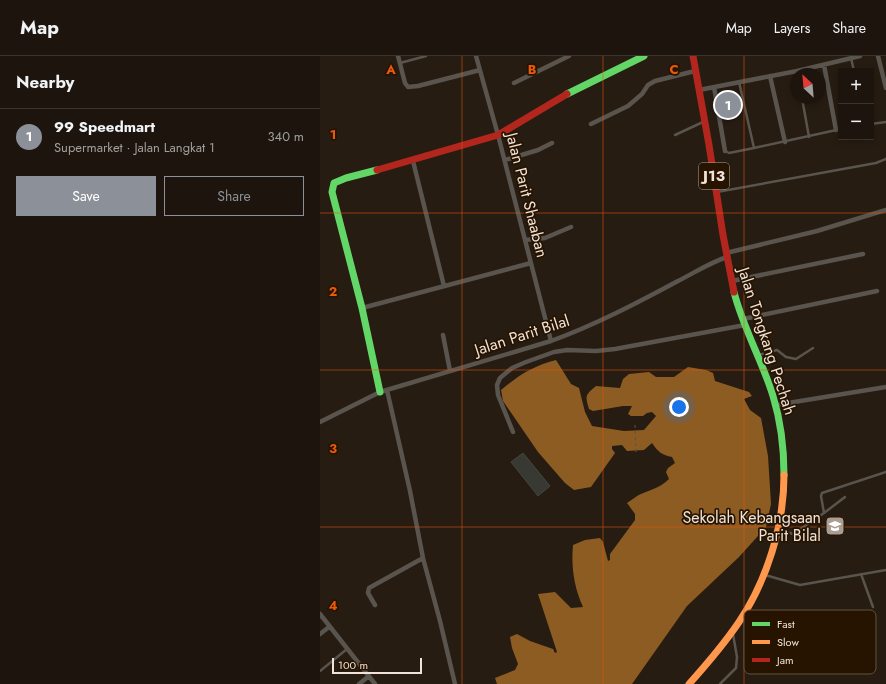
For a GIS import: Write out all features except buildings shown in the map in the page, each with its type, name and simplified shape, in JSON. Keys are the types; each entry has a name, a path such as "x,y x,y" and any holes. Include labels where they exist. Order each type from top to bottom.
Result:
{"main road":[{"path":"383,391 332,192 334,183 339,180 413,161 501,134 547,105 644,56"},
{"name":"Jalan Tongkang Pechah","path":"693,56 695,71 703,90 705,121 726,255 744,322 776,405 784,458 782,502 777,529 768,563 752,599 745,610"},
{"name":"Jalan Tongkang Pechah","path":"689,684 732,632 744,612"}],"street":[{"path":"398,56 406,85 412,87 480,70"},
{"name":"Jalan Parit Shaaban","path":"476,56 508,160 528,240 531,263 551,341"},
{"path":"514,83 569,56"},
{"path":"814,68 860,56"},
{"path":"878,56 886,88"},
{"path":"824,65 838,126"},
{"path":"591,124 628,106 642,94 648,85 655,81 695,71"},
{"path":"703,90 770,76 790,74"},
{"path":"770,76 785,142"},
{"path":"713,87 725,151"},
{"path":"508,160 552,143"},
{"path":"413,161 444,286"},
{"name":"Jalan Parit Bilal","path":"320,422 383,391 551,341 573,333 679,281 726,255 817,231 886,210"},
{"path":"528,240 549,237 571,227"},
{"path":"732,281 863,254"},
{"path":"362,308 531,263"},
{"path":"513,432 498,395 497,385 500,378 512,368 526,362 554,352 567,350 596,351 615,349 744,322 877,291"},
{"path":"443,335 450,371"},
{"path":"776,405 886,387"},
{"path":"383,391 410,491 423,558 444,635 455,684"},
{"path":"374,605 368,593 369,588 423,558"},
{"path":"320,614 325,630 366,678 375,684"},
{"path":"359,684 366,678"}],"lane":[{"path":"400,63 426,56"},
{"path":"851,58 853,68"},
{"path":"739,82 754,148"},
{"path":"803,104 809,137"},
{"path":"675,135 705,121"},
{"path":"874,124 886,122"},
{"path":"725,151 729,153 838,130"},
{"path":"716,192 876,163 886,159"},
{"path":"757,355 777,350 786,357 796,359 813,348"},
{"path":"824,513 821,496 822,493 886,472"},
{"path":"777,529 793,534 845,497"},
{"path":"763,574 800,584 886,570"},
{"path":"860,574 873,607"},
{"path":"720,684 736,668 737,657 732,632"},
{"path":"320,671 344,651"}],"path":[{"path":"635,425 636,455"}],"shaded area":[{"path":"556,360 571,384 579,388 585,412 592,426 624,431 644,430 656,416 652,412 643,416 631,416 628,414 632,406 593,411 589,409 587,396 596,386 620,388 623,379 629,374 649,372 656,377 674,377 688,367 706,370 713,373 715,381 749,392 752,396 744,399 750,410 761,418 768,456 771,504 766,527 739,557 687,606 632,684 497,684 495,678 515,670 518,664 512,648 510,637 517,634 530,641 553,649 555,653 557,652 538,594 555,592 571,608 583,607 577,592 574,577 572,561 573,545 585,540 600,538 603,542 608,561 610,560 610,554 635,520 635,514 627,503 639,495 666,482 669,479 666,472 668,468 675,463 672,457 660,453 652,443 644,450 627,451 622,445 612,446 615,453 591,487 574,490 565,483 538,452 503,401 501,390 527,372 540,365"}],"traffic: fast":[{"path":"567,94 644,56"},
{"path":"377,170 346,178 334,183 332,192 362,308 380,392"},
{"path":"734,292 742,318 769,383 776,406 782,435 784,475"}],"traffic: slow":[{"path":"746,610 766,570 772,552 781,514 784,475"},
{"path":"689,684 715,654 744,614"}],"traffic: jam":[{"path":"693,56 734,292"},
{"path":"377,170 498,135 567,94"}],"place":[{"name":"99 Speedmart","path":"728,105"},
{"name":"Sekolah Kebangsaan Parit Bilal","path":"835,526"}]}
